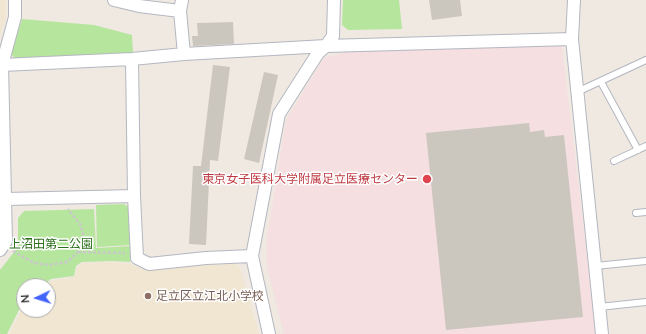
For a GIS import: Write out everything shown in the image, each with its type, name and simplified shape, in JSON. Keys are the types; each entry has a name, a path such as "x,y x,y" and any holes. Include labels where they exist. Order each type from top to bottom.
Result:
{"street":[{"path":"3,249 6,241 6,199 2,151 2,65 15,17 14,0"},
{"path":"114,0 139,6 181,5 184,54"},
{"path":"269,334 252,256 279,114 318,53 326,46 333,36 334,0"},
{"path":"574,0 572,39 602,334"},
{"path":"2,65 132,59 184,54 326,46 572,39"},
{"path":"132,59 134,196 137,258 149,264 206,258 252,256"},
{"path":"6,199 134,196"}],"lane":[{"path":"577,92 644,61 646,68"},
{"path":"601,82 638,150"},
{"path":"614,160 646,146"},
{"path":"636,213 646,212"},
{"path":"595,266 646,261"},
{"path":"599,307 646,302"}],"path":[{"path":"3,249 34,263 49,265 67,262 78,252 83,240 83,233 80,224 66,208"},
{"path":"78,252 118,252 137,255"}],"shaded area":[{"path":"0,0 6,0 6,16 0,37"},
{"name":"東京女子医科大学附属足立医療センター","path":"562,46 596,334 284,334 267,266 267,238 286,120 324,58 351,51"},
{"name":"足立区立江北小学校","path":"112,262 130,264 148,271 198,265 235,264 240,268 259,334 9,334 17,318 56,318 56,280 74,277 78,267 83,263"}],"green space":[{"path":"343,0 399,0 402,29 348,30 342,25"},
{"path":"22,19 94,25 132,35 133,53 16,59 11,54"},
{"path":"124,204 129,207 130,245 97,247 96,205"},
{"name":"上沼田第二公園","path":"94,209 96,248 131,246 130,262 82,262 76,266 74,276 56,278 16,278 16,316 7,334 0,334 0,270 18,247 18,218 24,211"}],"building":[{"path":"429,0 460,0 462,16 432,20"},
{"path":"233,22 234,44 193,46 192,36 198,36 197,23"},
{"path":"213,65 230,67 218,161 210,160 206,245 189,244 193,166 201,166"},
{"path":"264,72 278,75 259,163 244,159"},
{"path":"529,123 530,132 544,130 545,137 564,135 583,317 446,330 426,133"}],"place":[{"name":"東京女子医科大学附属足立医療センター","path":"427,179"},
{"name":"足立区立江北小学校","path":"148,296"}]}
